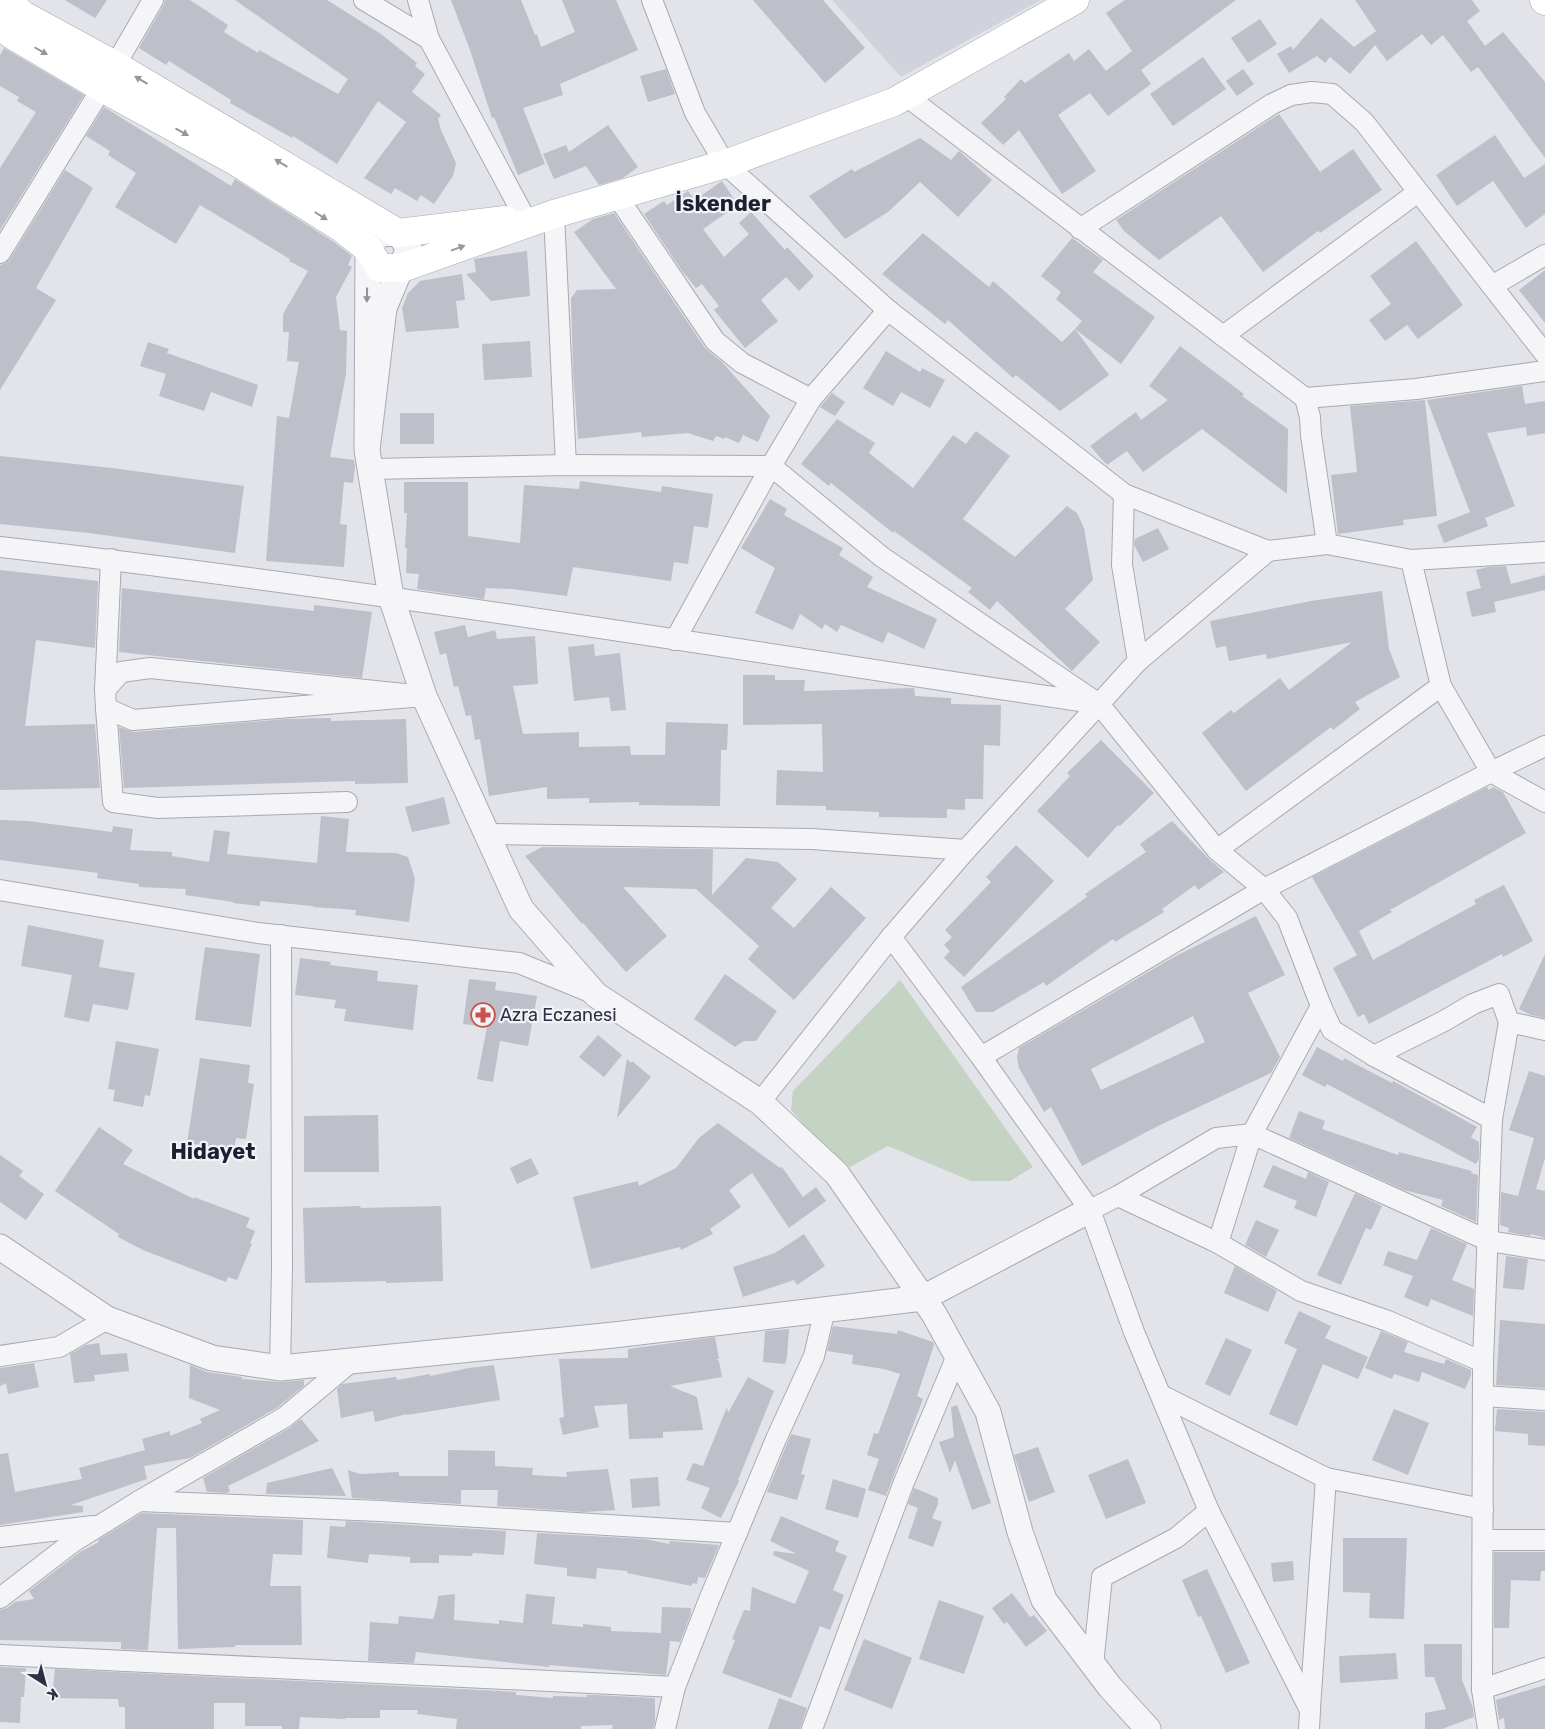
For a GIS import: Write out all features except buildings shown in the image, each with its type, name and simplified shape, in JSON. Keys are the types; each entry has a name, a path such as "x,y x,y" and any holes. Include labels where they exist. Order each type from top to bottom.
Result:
{"main road":[{"path":"6,0 23,15 109,76 235,161 343,230 368,249 380,268 402,268 554,214 726,164 894,102 1075,0"},
{"path":"0,25 12,35 109,76 398,233 554,214"}],"street":[{"path":"0,253 109,76 153,0"},
{"path":"364,0 430,40"},
{"path":"418,0 430,40 525,218"},
{"path":"652,0 695,113 726,164 888,310 1124,494 1268,551 1327,544 1411,560 1545,552"},
{"path":"1080,229 1272,104 1291,95 1312,92 1332,94 1364,122 1545,354"},
{"path":"906,95 1305,398 1310,417 1327,544"},
{"path":"1223,336 1418,192"},
{"path":"617,196 715,341 742,363 811,399"},
{"path":"554,214 566,465"},
{"path":"368,459 384,308 409,248 398,233 379,234 368,249 368,459 391,597 424,696 521,909 596,995"},
{"path":"1492,286 1545,255"},
{"path":"675,640 771,466 811,399 888,310"},
{"path":"1305,398 1416,389 1545,371"},
{"path":"368,459 566,465 771,466 882,557 1099,704 1217,850 1264,889 1287,918 1332,1030 1374,1056 1492,1119"},
{"path":"1124,494 1122,565 1138,661"},
{"path":"0,547 111,559 391,597 1099,704"},
{"path":"760,1102 892,937 966,850 1138,661 1268,551"},
{"path":"111,559 105,699 113,802 158,808 347,802"},
{"path":"1411,560 1442,686 1490,772 1545,802"},
{"path":"105,699 121,672 150,668 424,696"},
{"path":"1217,850 1442,686"},
{"path":"105,699 133,720 424,696"},
{"path":"981,1057 1264,889 1490,772 1545,746"},
{"path":"488,834 812,838 966,850"},
{"path":"0,890 281,935 519,962 596,995 760,1102 837,1174 934,1314 988,1412 1020,1532 1044,1600 1110,1687 1146,1729"},
{"path":"280,1368 282,1267 280,1110 281,935"},
{"path":"892,937 981,1057 1090,1210 1134,1332 1209,1511 1310,1719"},
{"path":"1374,1056 1444,1021 1473,1004 1499,994 1509,1022 1492,1119 1489,1241 1483,1362 1482,1690 1488,1729"},
{"path":"1218,1243 1252,1134 1321,1006"},
{"path":"1509,1022 1545,1030"},
{"path":"0,1247 107,1319 212,1358 280,1368 614,1335 923,1298 1118,1196 1216,1138 1252,1134 1489,1241 1545,1250"},
{"path":"1118,1196 1218,1243 1301,1291 1388,1321 1483,1362"},
{"path":"665,1729 675,1687 776,1439 814,1356 825,1309"},
{"path":"0,1356 59,1347 107,1319"},
{"path":"812,1729 904,1482 957,1356"},
{"path":"0,1598 73,1542 139,1501 285,1417 353,1360"},
{"path":"1161,1394 1326,1478 1483,1509"},
{"path":"1483,1396 1545,1400"},
{"path":"1310,1719 1326,1478"},
{"path":"139,1501 380,1511 737,1533"},
{"path":"1093,1665 1102,1577 1176,1538 1209,1511"},
{"path":"0,1538 100,1526"},
{"path":"1483,1540 1545,1540"},
{"path":"0,1655 675,1687"},
{"path":"1482,1690 1545,1668"}],"shaded area":[{"path":"832,0 1041,0 901,77"}],"green space":[{"path":"900,980 1033,1167 1010,1181 971,1181 888,1146 850,1167 817,1140 791,1110 793,1091"}],"place":[{"name":"Azra Eczanesi","path":"483,1015"}],"district":[{"name":"İskender","path":"723,203"},
{"name":"Hidayet","path":"213,1151"}]}
